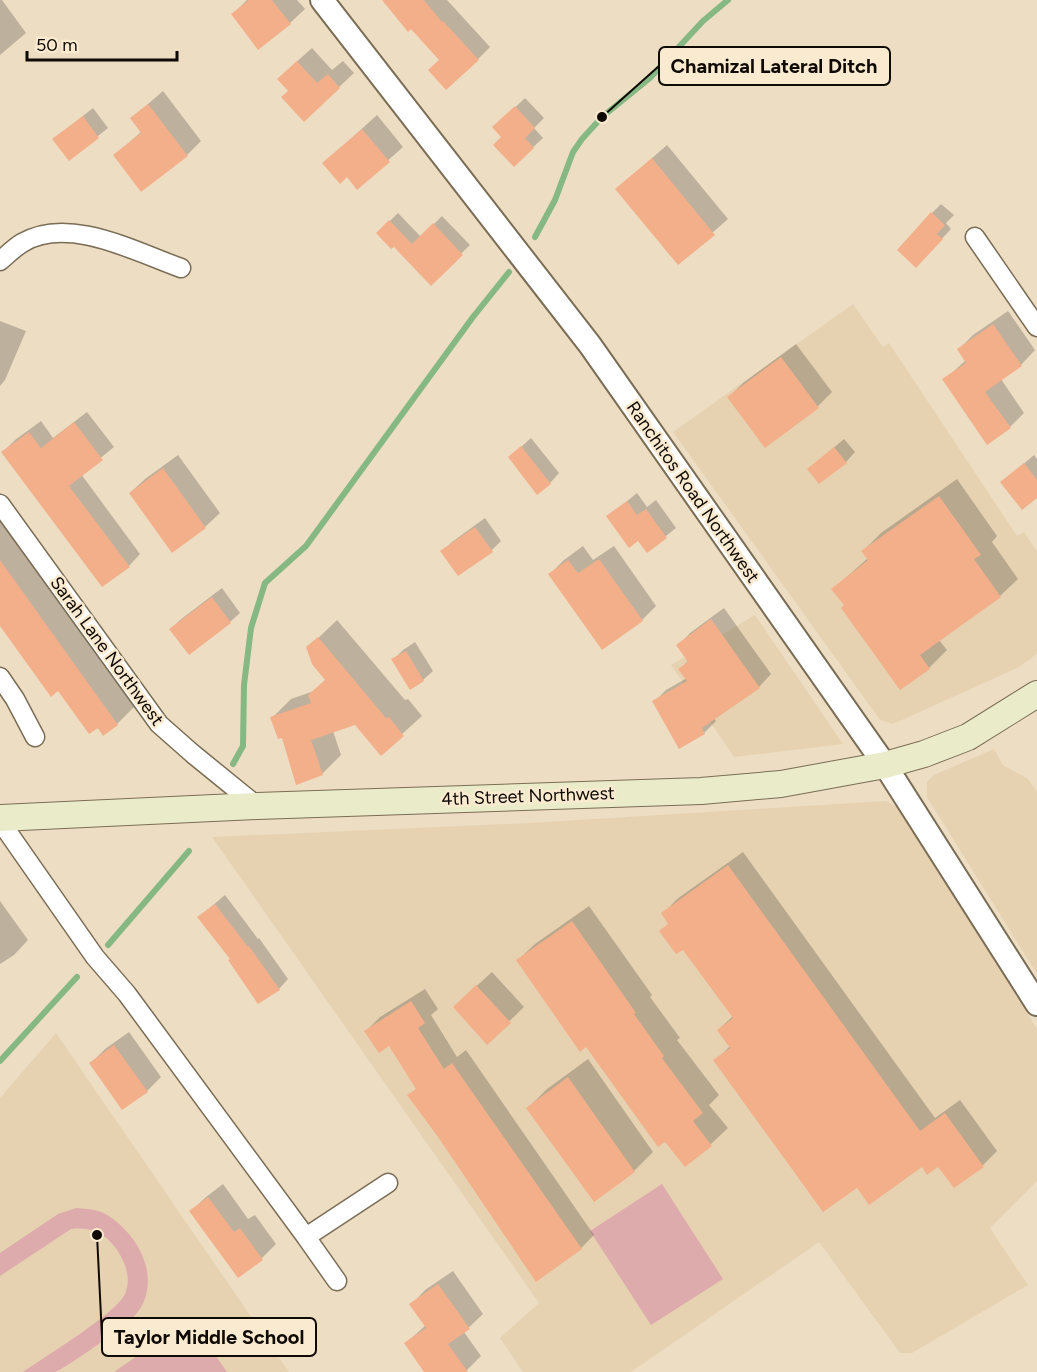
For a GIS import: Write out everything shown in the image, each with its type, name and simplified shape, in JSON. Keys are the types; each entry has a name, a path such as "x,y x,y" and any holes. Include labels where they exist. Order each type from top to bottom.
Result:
{"main road":[{"name":"4th Street Northwest","path":"0,819 257,806 701,790 781,784 885,765 924,754 968,737 1037,694"}],"street":[{"name":"Ranchitos Road Northwest","path":"322,0 579,330 885,765 1037,1004"},
{"path":"0,261 23,242 54,232 94,236 181,268"},
{"path":"975,237 1037,327"},
{"name":"Sarah Lane Northwest","path":"0,504 159,724 257,806"},
{"path":"0,677 15,699 35,737"},
{"path":"0,819 94,957 127,994 337,1281"},
{"path":"306,1237 388,1183"}],"shaded area":[{"path":"853,304 883,347 889,343 1017,536 1024,532 1037,551 1037,654 1019,667 893,724 880,720 673,432"},
{"path":"755,615 843,744 734,757 671,665"},
{"path":"994,749 1003,765 1028,779 1037,792 1037,974 927,797 927,782 934,775"},
{"path":"886,801 897,807 1037,1029 1037,1181 990,1228 1028,1285 912,1353 900,1353 819,1242 631,1372 523,1372 500,1338 539,1303 212,837 529,823"},
{"path":"56,1033 289,1372 0,1372 0,1098"},
{"path":"662,1184 723,1279 651,1325 590,1231"},
{"path":"76,1208 104,1213 117,1222 134,1241 141,1252 148,1276 144,1301 127,1323 60,1370 23,1372 109,1312 125,1294 127,1288 128,1276 122,1258 115,1247 101,1234 84,1229 71,1229 0,1276 0,1253 58,1214"},
{"path":"190,1319 227,1372 114,1372"}],"building":[{"path":"249,0 272,0 291,24 258,50 231,14"},
{"path":"382,0 424,0 479,60 446,90 428,70 439,60 411,29 408,32"},
{"path":"297,61 317,83 328,74 340,88 304,122 281,97 288,91 277,79"},
{"path":"148,104 188,156 141,192 113,155 141,133 130,118"},
{"path":"515,106 535,128 525,138 534,148 514,167 493,145 501,137 492,127"},
{"path":"83,116 99,138 69,161 52,139"},
{"path":"362,129 390,162 357,190 347,177 340,184 322,163"},
{"path":"652,158 715,235 678,265 615,189"},
{"path":"931,212 945,225 937,234 943,239 916,268 897,250"},
{"path":"389,220 412,244 433,223 463,255 431,286 394,247 391,249 376,233"},
{"path":"993,324 1022,366 985,392 1011,428 987,445 942,379 966,363 957,349"},
{"path":"781,357 819,408 765,448 727,397"},
{"path":"74,422 103,460 69,486 130,567 102,587 1,452 29,432 41,448"},
{"path":"521,446 551,484 537,495 508,457"},
{"path":"834,447 847,463 819,484 807,469"},
{"path":"1024,463 1037,480 1037,498 1022,510 1000,482"},
{"path":"163,468 206,528 172,553 129,493"},
{"path":"939,496 981,555 974,559 1001,597 920,655 930,669 900,690 841,608 844,605 831,589 868,560 861,551"},
{"path":"627,501 637,515 646,509 667,538 647,553 638,541 629,548 606,516"},
{"path":"475,527 493,552 458,576 440,551"},
{"path":"599,559 643,621 602,650 548,574 568,560 578,573"},
{"path":"0,560 118,725 103,736 98,728 89,734 58,691 51,697 0,626"},
{"path":"212,597 231,623 189,655 169,629"},
{"path":"711,619 760,688 702,728 705,734 679,749 652,701 687,681 678,669 688,662 676,645"},
{"path":"318,637 404,736 381,756 355,725 311,740 323,775 296,785 282,738 278,739 270,717 311,703 308,695 325,680 312,664 306,647"},
{"path":"406,651 424,681 410,690 391,659"},
{"path":"728,865 920,1131 945,1113 984,1167 954,1188 938,1167 927,1175 922,1167 869,1205 857,1188 823,1212 713,1060 730,1048 717,1030 733,1018 683,950 676,954 659,931 668,924 661,913"},
{"path":"215,904 280,990 258,1004 228,960 230,959 197,917"},
{"path":"572,921 636,1013 634,1014 664,1056 662,1058 703,1113 693,1121 712,1146 685,1167 665,1142 658,1147 586,1047 580,1052 516,960"},
{"path":"476,985 511,1023 487,1045 453,1007"},
{"path":"411,1001 425,1023 418,1028 444,1069 452,1063 582,1249 536,1282 407,1095 416,1089 389,1046 379,1053 364,1031"},
{"path":"114,1045 148,1092 122,1110 89,1063"},
{"path":"568,1077 635,1172 594,1202 526,1108"},
{"path":"208,1197 234,1232 240,1228 263,1260 238,1278 189,1211"},
{"path":"438,1284 470,1329 448,1344 468,1372 424,1372 404,1343 426,1328 409,1304"}],"waterway":[{"path":"535,237 555,200 573,152 582,139 602,117 650,78 703,21 728,0"},
{"path":"233,764 243,746 244,685 251,628 265,583 306,546 473,317 509,272"},
{"path":"108,945 189,851"},
{"path":"0,1061 77,977"}],"place":[{"name":"Chamizal Lateral Ditch","path":"602,117"},
{"name":"Taylor Middle School","path":"97,1235"}]}
